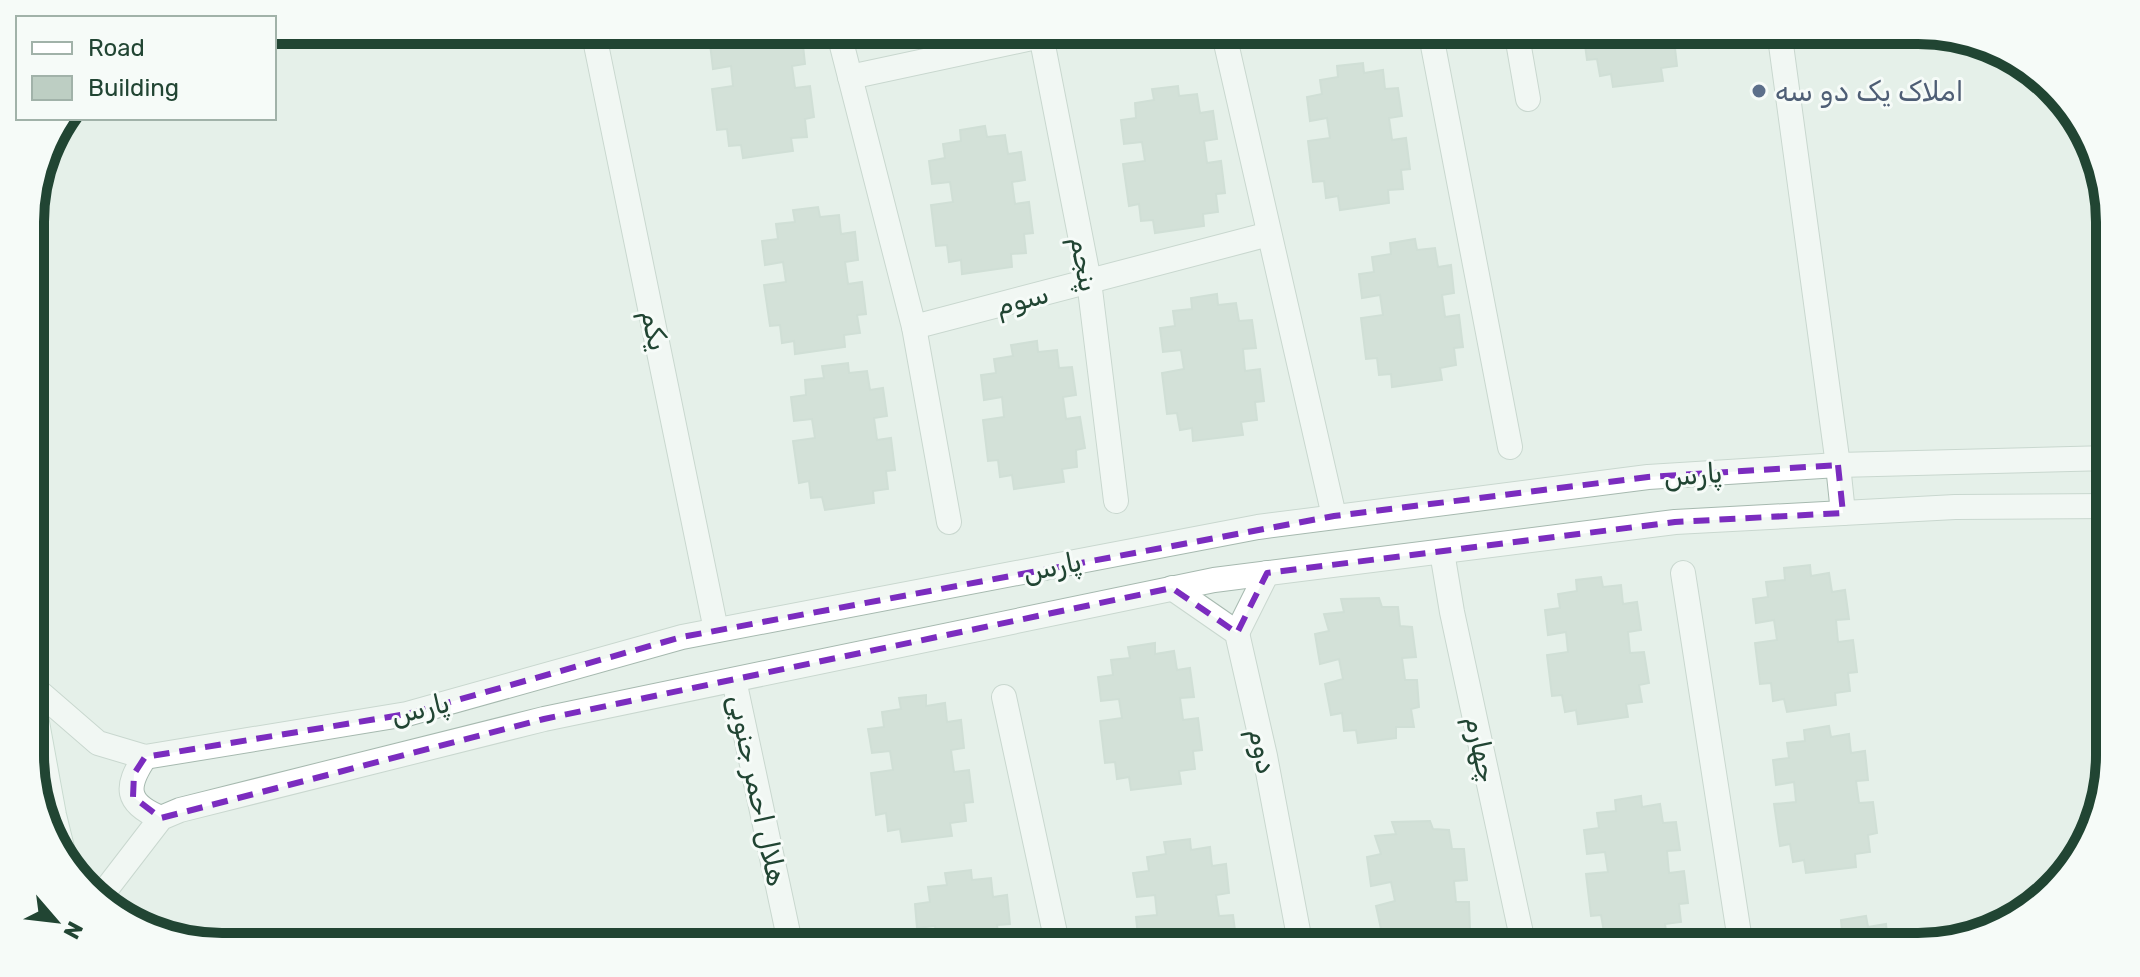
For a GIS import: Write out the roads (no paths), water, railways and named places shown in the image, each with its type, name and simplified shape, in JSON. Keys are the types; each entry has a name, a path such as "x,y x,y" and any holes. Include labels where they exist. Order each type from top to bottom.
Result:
{"street":[{"name":"یکم","path":"596,44 716,630"},
{"path":"842,44 914,327 949,522"},
{"path":"850,77 993,44"},
{"name":"پنجم","path":"1043,44 1089,281 1116,501"},
{"path":"1226,44 1334,516"},
{"path":"1433,44 1510,447"},
{"path":"1518,44 1528,99"},
{"path":"1781,44 1843,513"},
{"name":"سوم","path":"914,327 1269,234"},
{"name":"پارس","path":"44,696 98,743 145,757 407,714 682,637 1258,527 1648,477 1838,465 2096,458"},
{"name":"پارس","path":"161,818 180,810 544,719 1214,580 1675,522 1955,507 2096,506"},
{"name":"چهارم","path":"1442,552 1521,933"},
{"path":"1172,588 1237,633 1267,573"},
{"path":"1683,573 1739,933"},
{"name":"دوم","path":"1237,633 1265,756 1298,933"},
{"name":"هلال احمر جنوبی","path":"734,680 788,933"},
{"path":"1004,697 1055,933"},
{"path":"106,889 161,818 138,805 133,797 131,785 134,774 145,757"},
{"path":"45,765 53,809"}],"place":[{"name":"املاک یک دو سه","path":"1759,91"}]}
